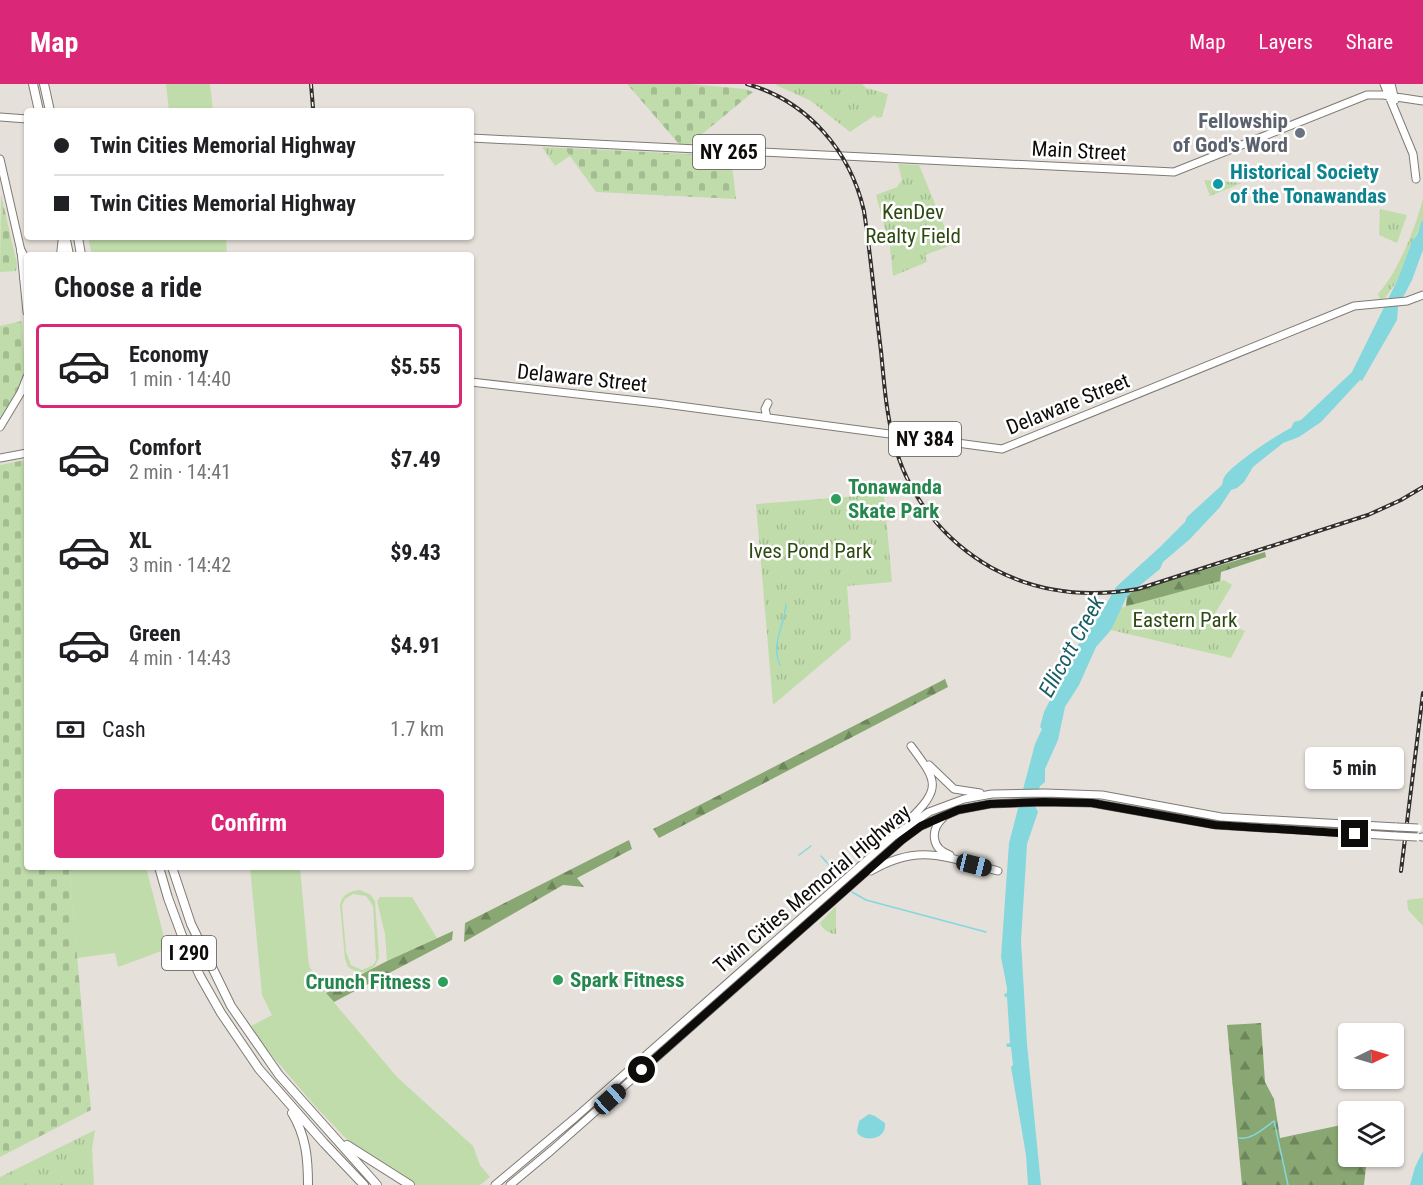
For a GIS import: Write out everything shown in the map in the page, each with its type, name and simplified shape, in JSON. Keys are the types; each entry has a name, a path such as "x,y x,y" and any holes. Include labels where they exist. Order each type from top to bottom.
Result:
{"highway":[{"path":"33,84 39,108"},
{"path":"44,84 50,108"},
{"path":"21,251 24,257"},
{"name":"I 290","path":"160,870 168,898 200,976 235,1032 260,1070 364,1185"},
{"name":"I 290","path":"173,870 191,924 231,1006 279,1074 377,1185"},
{"path":"282,1094 301,1129 308,1158 308,1185"},
{"path":"330,1132 361,1156 410,1185"}],"main road":[{"path":"1384,84 1392,96"},
{"path":"1390,84 1392,96 1415,159 1416,179"},
{"name":"Main Street","path":"474,138 1174,172 1365,96 1392,96"},
{"name":"NY 265","path":"1392,96 1423,101"},
{"path":"0,117 24,119"},
{"path":"0,159 24,267"},
{"name":"Delaware Street","path":"474,382 643,401 1002,449 1354,306 1403,301 1423,295"},
{"path":"0,427 24,384"},
{"path":"767,417 765,409 768,404"},
{"path":"0,458 24,454"},
{"path":"894,836 928,800 933,790 929,770 911,746 954,789 992,794"},
{"name":"Twin Cities Memorial Highway","path":"495,1185 576,1117 894,836 939,808 964,799 992,794 1102,795 1221,817 1420,827"},
{"name":"Twin Cities Memorial Highway","path":"510,1185 858,878 921,826 949,814 1000,803 1103,804 1215,825 1421,837"},
{"path":"858,878 889,860 916,854 939,856 998,869 946,855 939,850 934,841 934,830 938,823 949,814"}],"green space":[{"path":"166,84 210,84 213,108 169,108"},
{"path":"627,84 690,84 745,89 753,92 689,145 679,144"},
{"path":"777,84 862,84 866,88 888,94 882,117 876,118 875,115 850,132 811,101"},
{"path":"542,147 564,148 570,156 555,166"},
{"path":"564,148 731,156 736,199 596,192"},
{"name":"KenDev Realty Field","path":"898,164 919,165 952,245 925,255 927,262 893,276 890,247 876,195 897,187 902,180"},
{"path":"1204,180 1242,183 1210,196"},
{"path":"1,194 17,264 16,271 0,272"},
{"path":"1423,198 1423,220 1397,281 1385,298 1380,299 1378,294 1405,249"},
{"path":"1380,209 1407,215 1397,243 1379,235"},
{"path":"89,240 226,240 227,252 91,252"},
{"path":"22,321 24,373 19,389 0,418 0,326"},
{"path":"24,460 24,870 69,870 91,1110 0,1157 0,465"},
{"name":"Ives Pond Park","path":"884,494 892,582 847,586 851,639 773,705 756,504"},
{"path":"1265,552 1266,557 1221,572 1220,583 1133,611 1126,606 1127,596 1133,591"},
{"name":"Eastern Park","path":"1224,580 1232,585 1213,617 1245,631 1231,658 1111,630 1120,608"},
{"path":"945,679 948,687 659,838 653,829"},
{"path":"629,840 632,849 577,878 584,887 563,885 464,942 465,923"},
{"path":"69,870 147,870 167,949 118,967 115,953 77,958"},
{"path":"250,870 300,870 309,966 326,993 397,1077 473,1146 480,1165 490,1177 480,1185 415,1185 358,1151 315,1106 263,1045 251,1026 272,1015 262,995"},
{"path":"360,890 371,895 375,901 379,957 372,969 359,973 348,967 345,959 340,905 350,892","holes":["353,894 366,896 373,906 376,960 373,965 362,970 351,965 346,952 342,905 345,899"]},
{"path":"380,897 412,897 437,938 387,961 385,934 377,901"},
{"path":"1423,898 1423,926 1408,910 1407,900"},
{"path":"836,906 836,934 826,931 820,923"},
{"path":"453,931 452,940 334,1002 326,993 387,961"},
{"path":"1261,1023 1265,1082 1274,1099 1280,1138 1338,1126 1338,1167 1366,1167 1364,1185 1242,1185 1227,1025"},
{"path":"95,1130 92,1149 94,1185 0,1185 0,1177"}],"water":[{"name":"Ellicott Creek","path":"1423,220 1423,250 1412,280 1398,307 1397,320 1362,381 1360,380 1321,422 1299,437 1283,443 1253,467 1244,482 1231,490 1220,507 1190,539 1163,562 1160,569 1127,596 1111,630 1096,647 1079,685 1065,707 1058,740 1045,769 1045,782 1040,786 1034,803 1038,812 1027,844 1021,941 1027,1044 1041,1185 1028,1185 1026,1155 1011,1067 1013,1065 1011,1047 1007,1047 1006,1044 1010,1043 1007,997 1004,994 1007,993 1007,988 1001,957 1009,843 1035,744 1042,729 1040,727 1044,712 1085,631 1087,632 1100,615 1116,587 1222,485 1224,478 1237,464 1291,428 1294,422 1301,420 1352,372 1397,281"},
{"path":"869,1114 885,1123 882,1134 878,1137 862,1137 857,1131 859,1121"},
{"path":"1423,1151 1423,1185 1410,1185 1415,1167"}],"waterway":[{"path":"780,665 777,657 777,642 786,604"},
{"path":"799,855 811,846"},
{"path":"821,856 840,877"},
{"path":"852,892 866,900 986,932"},
{"path":"1239,1138 1253,1135 1274,1121 1288,1185"}],"railway":[{"path":"311,84 313,108"},
{"path":"747,84 789,102 807,116 837,148 848,168 864,211 887,408 900,462 918,498 943,530 958,544 992,568 1027,583 1063,591 1100,593 1138,589 1368,515 1423,487"},
{"path":"1401,871 1423,693"}],"place":[{"name":"Fellowship of God's Word","path":"1300,133"},
{"name":"Historical Society of the Tonawandas","path":"1218,184"},
{"name":"Tonawanda Skate Park","path":"836,499"},
{"name":"Spark Fitness","path":"558,980"},
{"name":"Crunch Fitness","path":"443,982"}],"route":[{"path":"642,1070 902,840 921,826 958,810 1000,803 1092,803 1215,825 1355,834"}]}
